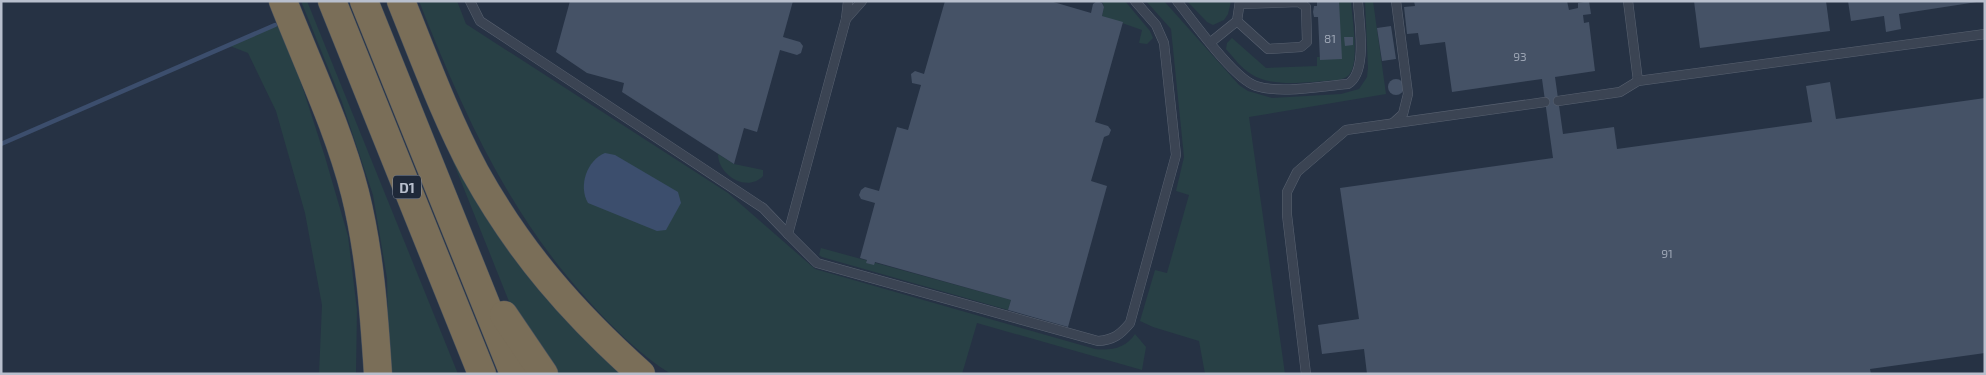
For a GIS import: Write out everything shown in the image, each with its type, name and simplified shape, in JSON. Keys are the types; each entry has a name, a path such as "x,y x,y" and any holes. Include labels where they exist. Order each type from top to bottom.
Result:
{"highway":[{"path":"283,1 346,162 362,226 373,294 378,374"},
{"name":"D1","path":"332,1 482,374"},
{"name":"D1","path":"364,1 514,374"},
{"path":"401,1 454,130 495,206 540,270 566,302 597,335 641,374"},
{"path":"470,262 544,374"},
{"path":"371,374 373,294"}],"lane":[{"path":"470,1 480,22 763,208 818,264 1098,341 1110,341 1123,332 1130,323 1176,155 1164,43 1156,25 1135,1"},
{"path":"788,234 846,19 848,1"},
{"path":"846,19 862,1"},
{"path":"1177,1 1237,73 1254,85 1274,89 1348,84 1355,80 1361,63 1358,1"},
{"path":"1394,124 1403,114 1408,94 1396,1"},
{"path":"1628,1 1638,81"},
{"path":"1211,42 1237,21 1240,3 1299,2 1306,6 1307,42 1301,47 1268,49 1237,21"},
{"path":"1558,101 1620,92 1638,81 1985,34"},
{"path":"1306,374 1287,215 1287,192 1297,172 1346,130 1545,102"}],"green space":[{"path":"301,1 307,1 458,374 389,374 387,278 373,195 342,102"},
{"path":"389,1 456,148 633,374 551,374 514,314"},
{"path":"419,1 457,1 466,24 728,193 815,269 1095,349 1118,348 1127,343 1135,334 1146,347 1142,370 977,323 962,374 671,374 637,349 605,319 558,265 533,230 510,195 470,120"},
{"path":"1102,1 1125,1 1150,31 1153,38 1147,44 1139,43 1142,30 1102,16 1104,7"},
{"path":"1146,1 1164,1 1239,85 1248,91 1272,98 1341,94 1359,89 1367,77 1368,68 1365,1 1373,1 1386,94 1249,117 1285,374 1205,374 1199,341 1153,327 1140,321 1155,270 1167,273 1189,195 1176,191 1184,157 1171,29"},
{"path":"1187,1 1231,1 1228,14 1224,20 1213,25 1207,22"},
{"path":"1337,1 1351,1 1354,29 1354,61 1349,75 1344,78 1338,80 1282,83 1260,79 1247,72 1226,49 1227,43 1232,38 1266,68 1317,66 1317,57 1339,56"},
{"path":"275,25 284,30 348,236 357,310 356,374 319,374 322,305 305,213 276,111 248,53 230,46"},
{"path":"718,154 734,164 763,170 763,176 749,183 734,179 723,169 719,162"},
{"path":"821,248 1011,300 1008,310 822,257 819,255"}],"water":[{"path":"605,153 615,155 678,192 681,203 666,230 657,231 588,203 584,189 586,174 593,161"}],"building":[{"path":"570,1 793,1 783,37 800,42 803,46 801,53 797,55 780,50 757,132 744,128 734,164 622,92 624,83 587,73 556,52"},
{"path":"945,1 1050,1 1091,13 1093,4 1097,1 1102,3 1104,7 1102,16 1123,22 1095,122 1108,126 1111,130 1109,135 1104,137 1091,181 1107,186 1068,327 1008,310 1011,300 875,262 874,265 866,263 867,260 860,258 875,203 861,199 859,195 865,187 879,191 897,127 908,130 921,85 912,83 911,74 915,71 924,74"},
{"path":"1317,1 1339,1 1342,59 1320,60 1318,17 1314,17 1313,12 1314,6 1317,6"},
{"path":"1414,1 1567,1 1569,10 1578,8 1578,3 1589,1 1591,14 1583,15 1584,23 1589,22 1595,71 1555,77 1563,134 1614,127 1617,149 1812,122 1806,86 1830,82 1836,119 1985,98 1985,353 1870,369 1871,374 1367,374 1364,349 1322,354 1318,325 1359,319 1340,188 1553,158 1542,79 1452,92 1445,42 1420,45 1418,33 1407,34 1404,7 1415,6"},
{"path":"1694,1 1826,1 1830,31 1700,48"},
{"path":"1848,1 1977,2 1899,14 1901,29 1886,32 1884,16 1851,21"},
{"path":"1391,26 1396,59 1382,61 1377,28"},
{"path":"1344,37 1353,37 1353,45 1345,46"},
{"path":"1393,79 1399,79 1404,84 1402,93 1393,95 1388,90 1388,84"}],"waterway":[{"path":"1,144 275,25"}]}
